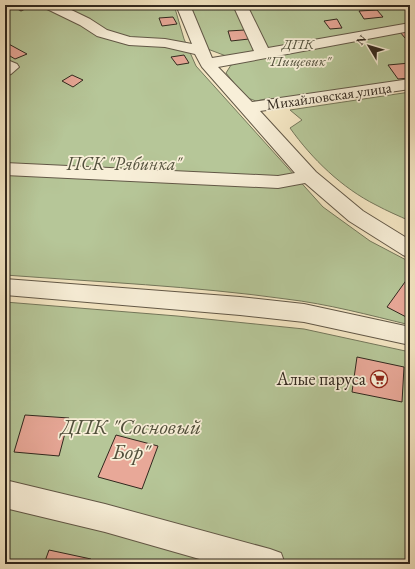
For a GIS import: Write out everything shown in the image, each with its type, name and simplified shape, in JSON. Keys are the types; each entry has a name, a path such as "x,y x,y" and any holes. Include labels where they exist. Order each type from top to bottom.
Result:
{"street":[{"path":"50,5 85,22 102,33 129,41 165,43 204,57 263,54 410,27"},
{"path":"183,5 204,57 288,154 310,176 356,216 410,250"},
{"path":"240,5 263,54"},
{"name":"Михайловская улица","path":"248,108 410,84"},
{"path":"5,169 278,182 310,176"},
{"path":"5,287 240,306 304,313 410,336"},
{"path":"5,494 105,518 270,564"}],"green space":[{"name":"ПСК \"Рябинка\"","path":"5,5 174,5 184,39 196,66 323,207 370,241 410,262 410,325 302,301 181,288 5,275"},
{"name":"ДПК \"Пищевик\"","path":"188,5 410,5 410,84 275,104 270,98 256,101 245,97 226,73 231,65 242,62 205,48"},
{"path":"410,92 410,221 363,198 328,172 308,151 290,128 302,120 290,110"},
{"name":"ДПК \"Сосновый Бор\"","path":"5,302 177,316 304,329 410,352 410,564 5,564"}],"building":[{"path":"12,6 31,6 21,11"},
{"path":"377,10 383,17 364,19 359,11"},
{"path":"173,17 177,24 162,26 159,18"},
{"path":"337,19 342,28 330,29 324,21"},
{"path":"245,30 249,39 231,41 228,31"},
{"path":"410,31 410,37 405,38 400,32"},
{"path":"5,42 27,54 15,59 5,53"},
{"path":"184,55 189,63 177,65 171,57"},
{"path":"410,63 410,78 398,79 388,65"},
{"path":"72,75 83,80 73,87 62,81"},
{"path":"410,275 410,319 387,307"},
{"name":"Алые паруса","path":"357,357 404,367 402,402 352,392"},
{"path":"25,415 69,418 59,456 14,452"},
{"path":"116,435 158,446 142,489 98,477"},
{"path":"49,550 91,559 90,564 44,564"}],"place":[{"name":"Алые паруса","path":"379,379"}]}
